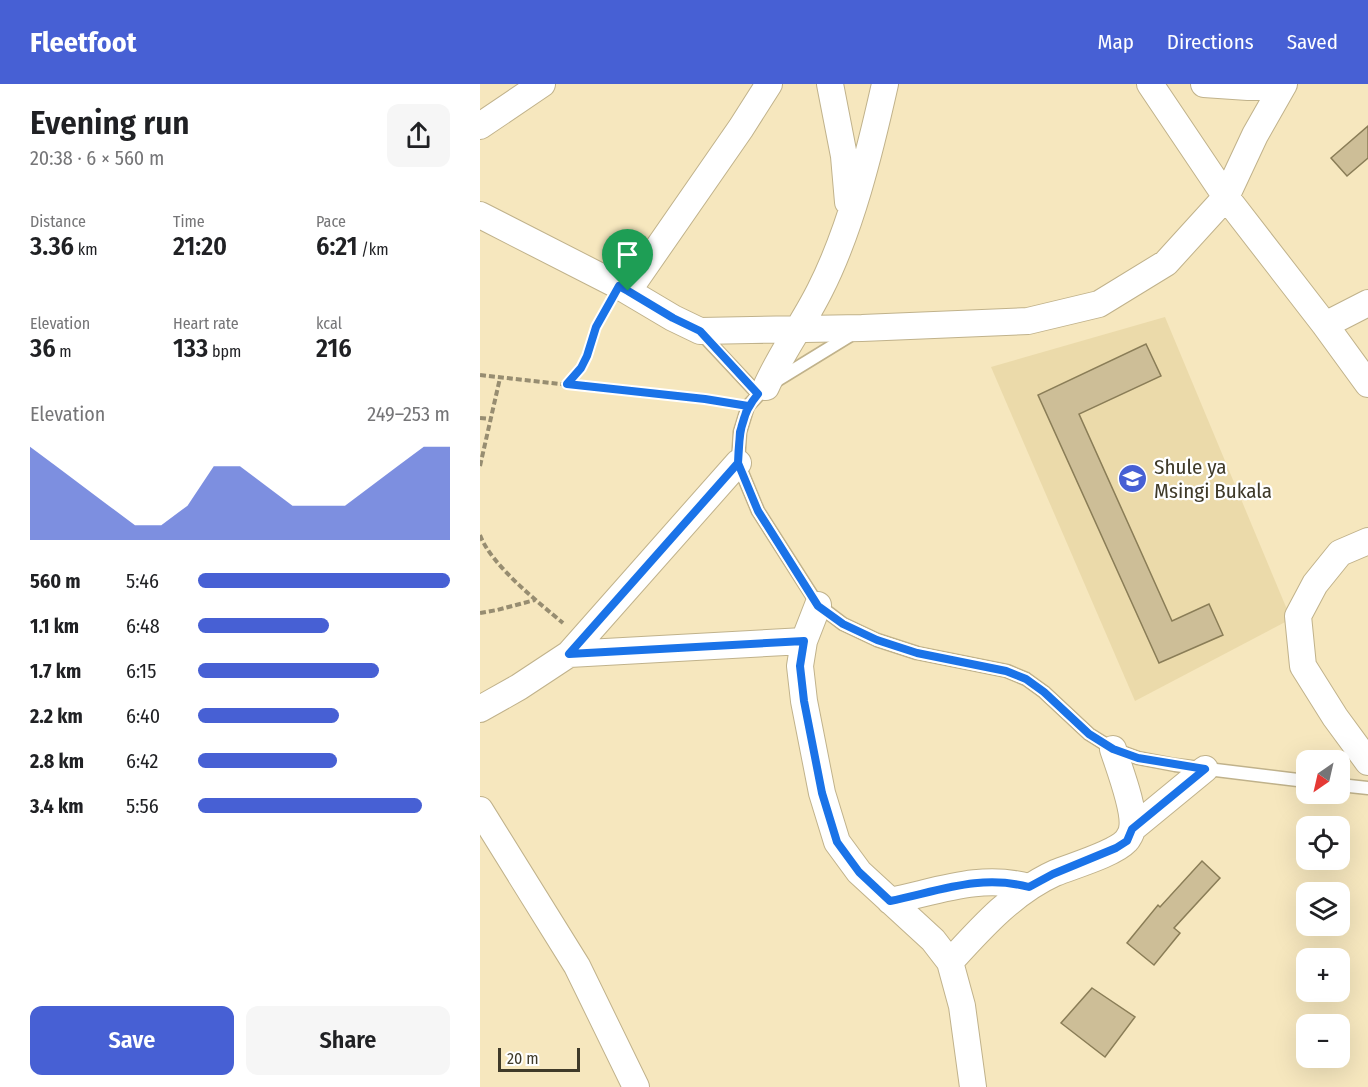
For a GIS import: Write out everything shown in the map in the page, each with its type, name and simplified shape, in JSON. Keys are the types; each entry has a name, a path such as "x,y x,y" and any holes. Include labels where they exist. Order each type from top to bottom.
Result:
{"street":[{"path":"480,126 542,84"},
{"path":"623,289 741,129 769,84"},
{"path":"830,84 844,156 849,214"},
{"path":"762,390 820,290 849,214 873,137 885,84"},
{"path":"1150,84 1226,197 1368,384"},
{"path":"1204,84 1248,87 1282,85"},
{"path":"480,215 700,331 862,328 1028,321 1099,304 1166,263 1226,197 1282,85"},
{"path":"1325,325 1368,303"},
{"path":"480,709 519,687 575,647 738,463"},
{"path":"1368,542 1340,553 1315,584 1298,616 1303,666 1335,717 1368,762"},
{"path":"818,606 804,641 800,666 804,701 822,793 837,842 859,872 933,940 950,962 962,1006 973,1087"},
{"path":"575,647 804,641"},
{"path":"950,962 1009,902 1029,887 1127,841 1132,829 1132,815 1113,749"},
{"path":"1132,829 1205,769"},
{"path":"480,810 577,966 636,1087"},
{"path":"890,901 969,883 989,881 1029,887"}],"lane":[{"path":"862,328 762,390 748,406 740,432 738,463 758,511 818,606 843,624 877,640 917,653 1006,671 1026,679 1044,692 1089,734 1113,749 1138,758 1296,780"},
{"path":"700,331 762,390"},
{"path":"1350,786 1368,788"}],"path":[{"path":"567,384 584,362 596,327 623,289"},
{"path":"480,375 705,399 748,406"},
{"path":"480,466 500,378"},
{"path":"480,418 491,419"},
{"path":"480,536 484,546 535,599 575,647"},
{"path":"480,613 535,599"}],"shaded area":[{"path":"1165,317 1291,619 1135,701 991,367"}],"building":[{"path":"1368,126 1368,158 1347,176 1331,158"},
{"path":"1146,344 1161,376 1079,414 1172,621 1209,604 1223,635 1159,663 1038,395"},
{"path":"1202,861 1220,878 1174,928 1180,933 1154,965 1127,943 1158,905 1160,907"},
{"path":"1092,988 1135,1017 1105,1057 1061,1023"}],"place":[{"name":"Shule ya Msingi Bukala","path":"1133,479"}],"route":[{"path":"628,291 619,286 596,327 581,368 567,384 748,406 740,432 738,463 758,511 818,606 843,624 877,640 917,653 1006,671 1026,679 1044,692 1089,734 1113,749 1138,758 1205,769 1132,829 1127,841 1029,887 989,881 969,883 890,901 859,872 837,842 822,793 804,701 800,666 804,641 569,654 738,463 740,432 748,406 758,394 700,331 628,291"}]}
